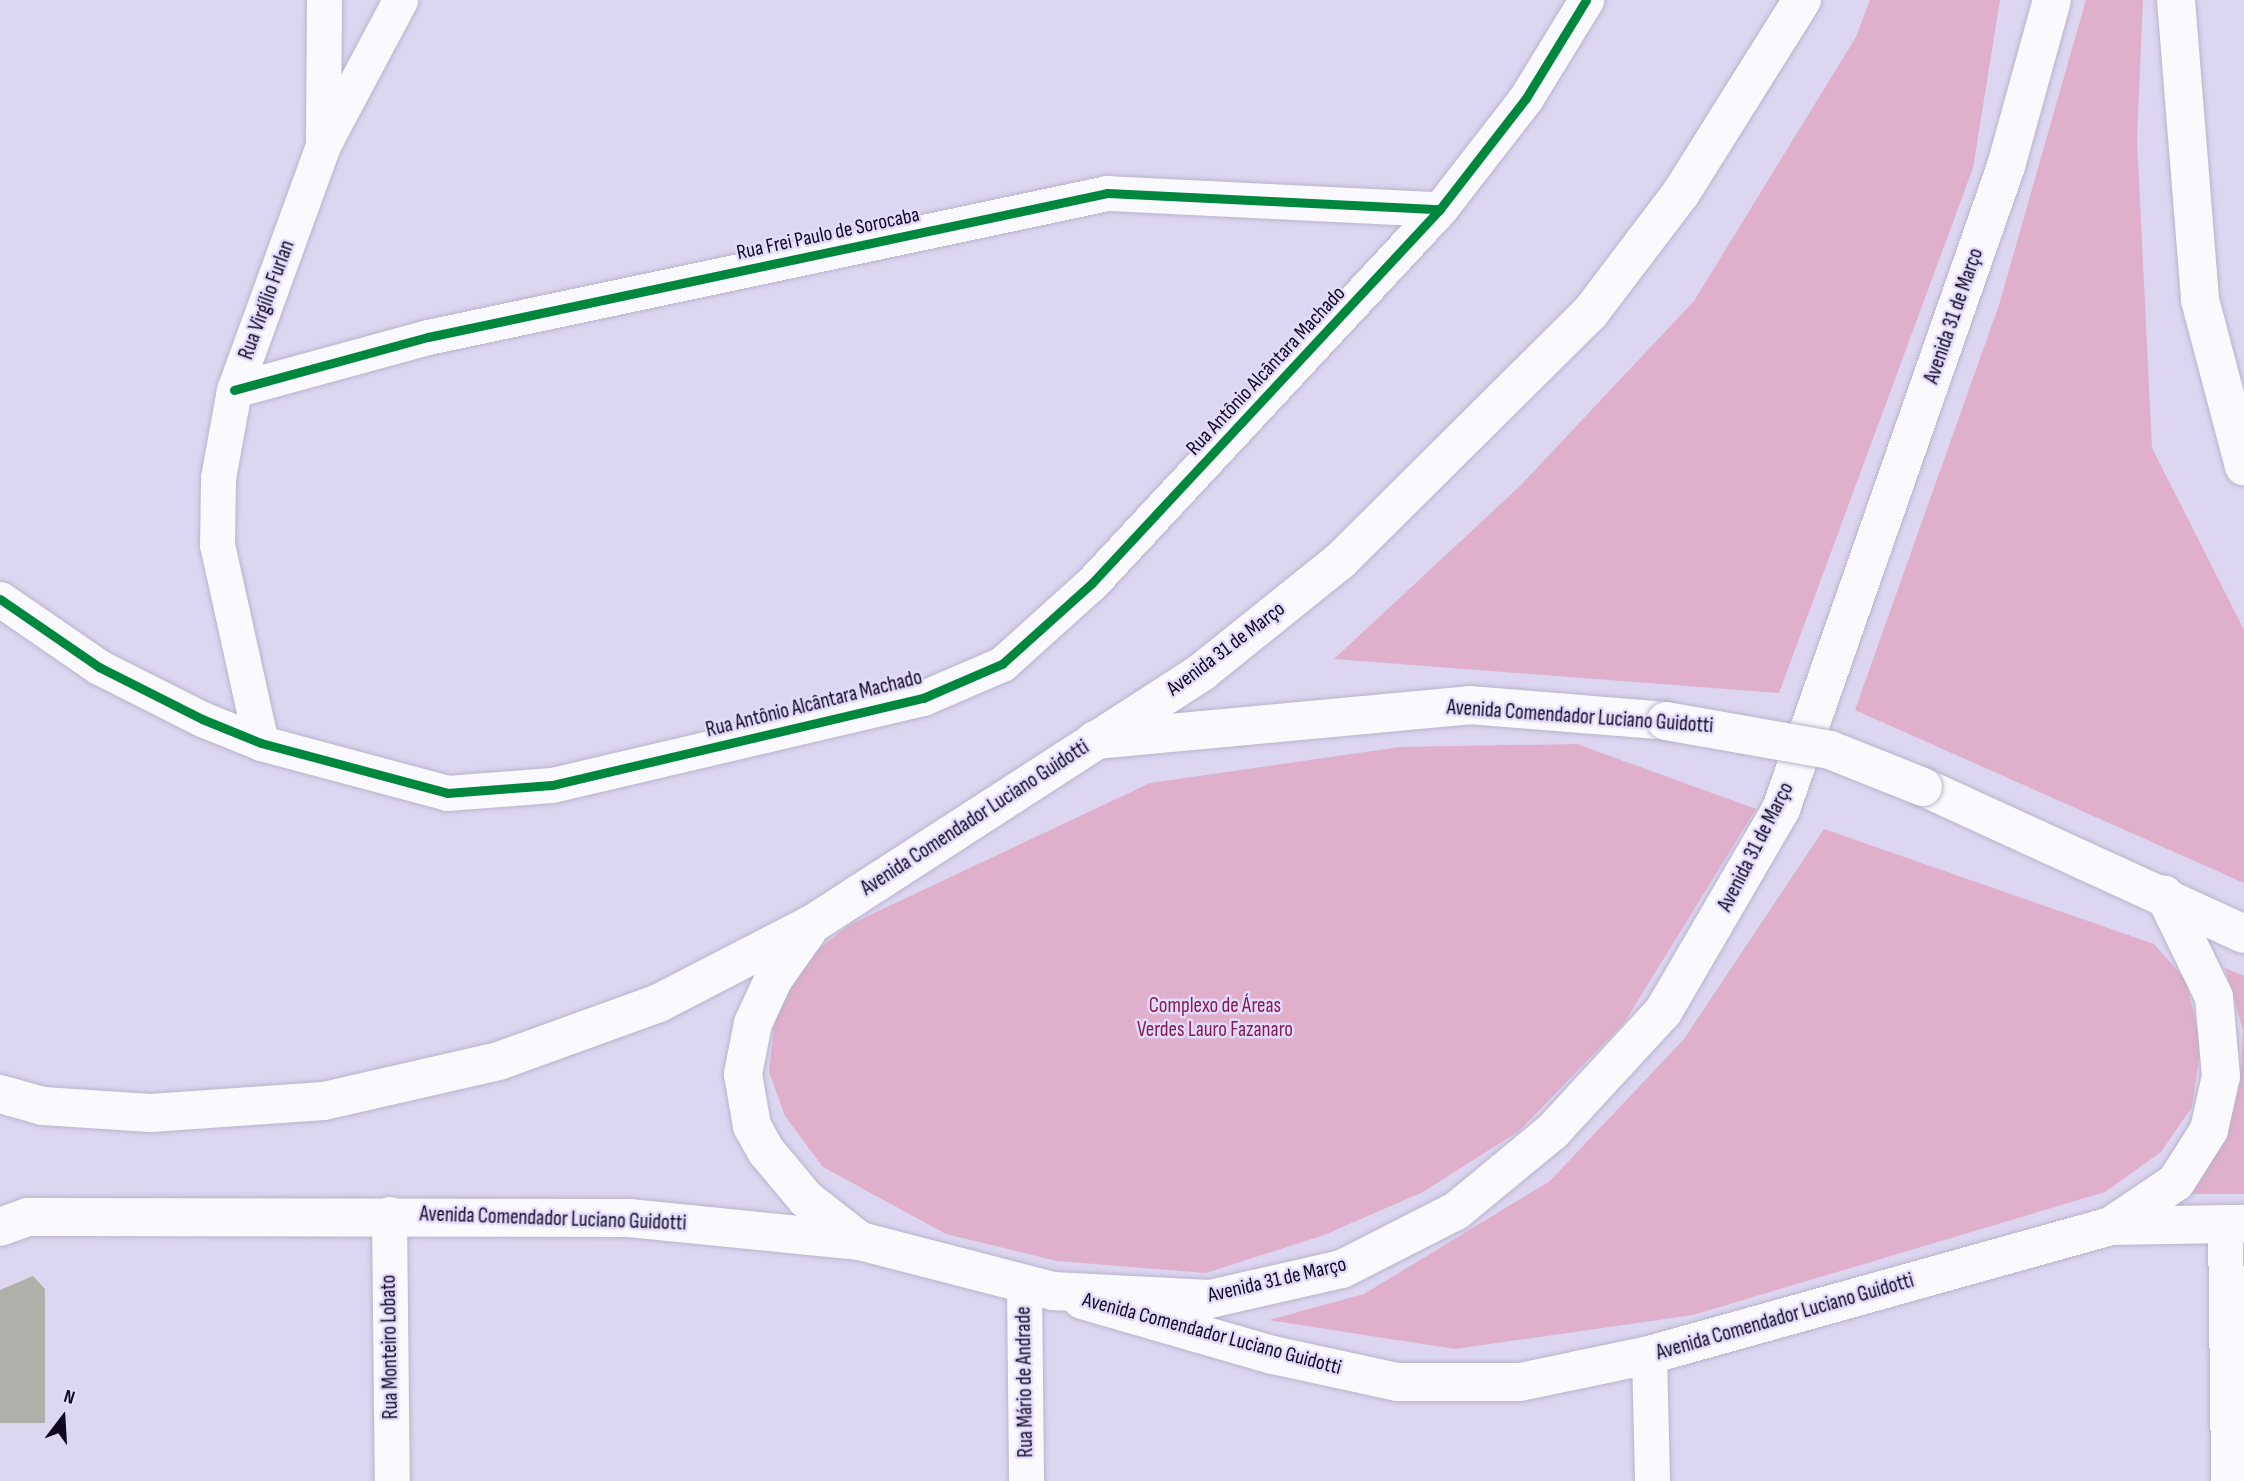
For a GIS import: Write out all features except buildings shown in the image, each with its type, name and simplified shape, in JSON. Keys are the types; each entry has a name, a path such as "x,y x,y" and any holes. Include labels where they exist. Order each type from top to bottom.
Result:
{"main road":[{"name":"Avenida 31 de Março","path":"1095,740 1203,671 1341,560 1590,313 1681,193 1802,0"},
{"name":"Avenida 31 de Março","path":"1039,1287 1210,1299 1342,1269 1456,1211 1553,1131 1662,1012 1774,820 1804,749 2006,166 2052,0"},
{"path":"2176,0 2200,300 2244,466"},
{"name":"Avenida Comendador Luciano Guidotti","path":"0,1094 43,1106 151,1114 324,1101 499,1061 647,1008 814,923 1095,740 1469,705 1666,721 1830,750 1923,787 2164,894 2244,934"},
{"path":"2111,1226 2176,1182 2209,1130 2221,1076 2214,997 2164,894"},
{"path":"814,923 773,980 753,1023 743,1074 752,1126 766,1151 806,1199 860,1241"},
{"name":"Avenida Comendador Luciano Guidotti","path":"0,1227 27,1217 389,1214 629,1218 860,1241 1039,1287 1273,1355 1397,1382 1520,1382 1649,1355 2111,1226 2234,1224"}],"street":[{"path":"323,145 324,0"},
{"name":"Rua Virgílio Furlan","path":"261,743 217,545 218,478 234,390 323,145 400,0"},
{"name":"Rua Antônio Alcântara Machado","path":"0,599 99,667 261,743 447,793 552,785 923,698 1002,664 1092,583 1440,209 1527,98 1586,0"},
{"name":"Rua Frei Paulo de Sorocaba","path":"234,390 428,337 1107,193 1440,209"},
{"name":"Rua Monteiro Lobato","path":"389,1214 392,1481"},
{"path":"2228,1481 2234,1224"},
{"name":"Rua Mário de Andrade","path":"1026,1481 1039,1287"},
{"path":"1649,1355 1652,1481"}],"green space":[{"path":"1870,0 2000,0 1973,168 1779,693 1334,659 1520,486 1694,301 1856,37"},
{"path":"2086,0 2143,0 2137,140 2152,448 2244,630 2244,883 1855,710 1999,305"},
{"name":"Complexo de Áreas Verdes Lauro Fazanaro","path":"1577,744 1756,809 1624,1023 1519,1131 1423,1192 1324,1235 1206,1273 1057,1261 946,1234 823,1167 785,1116 769,1072 776,1009 801,963 849,925 1150,783 1400,747"},
{"path":"1824,829 2154,944 2186,980 2201,1044 2192,1107 2161,1152 2105,1192 1693,1315 1455,1349 1269,1320 1364,1294 1550,1181 1684,1039"},
{"path":"2225,968 2244,976 2244,1194 2188,1194 2227,1135 2241,1068 2243,1030"}],"cycle path":[{"path":"0,599 99,667 202,719 261,743 447,793 552,785 923,698 1002,664 1092,583 1440,209 1526,98 1586,0"},
{"path":"234,390 428,337 1107,193 1440,209"}]}
